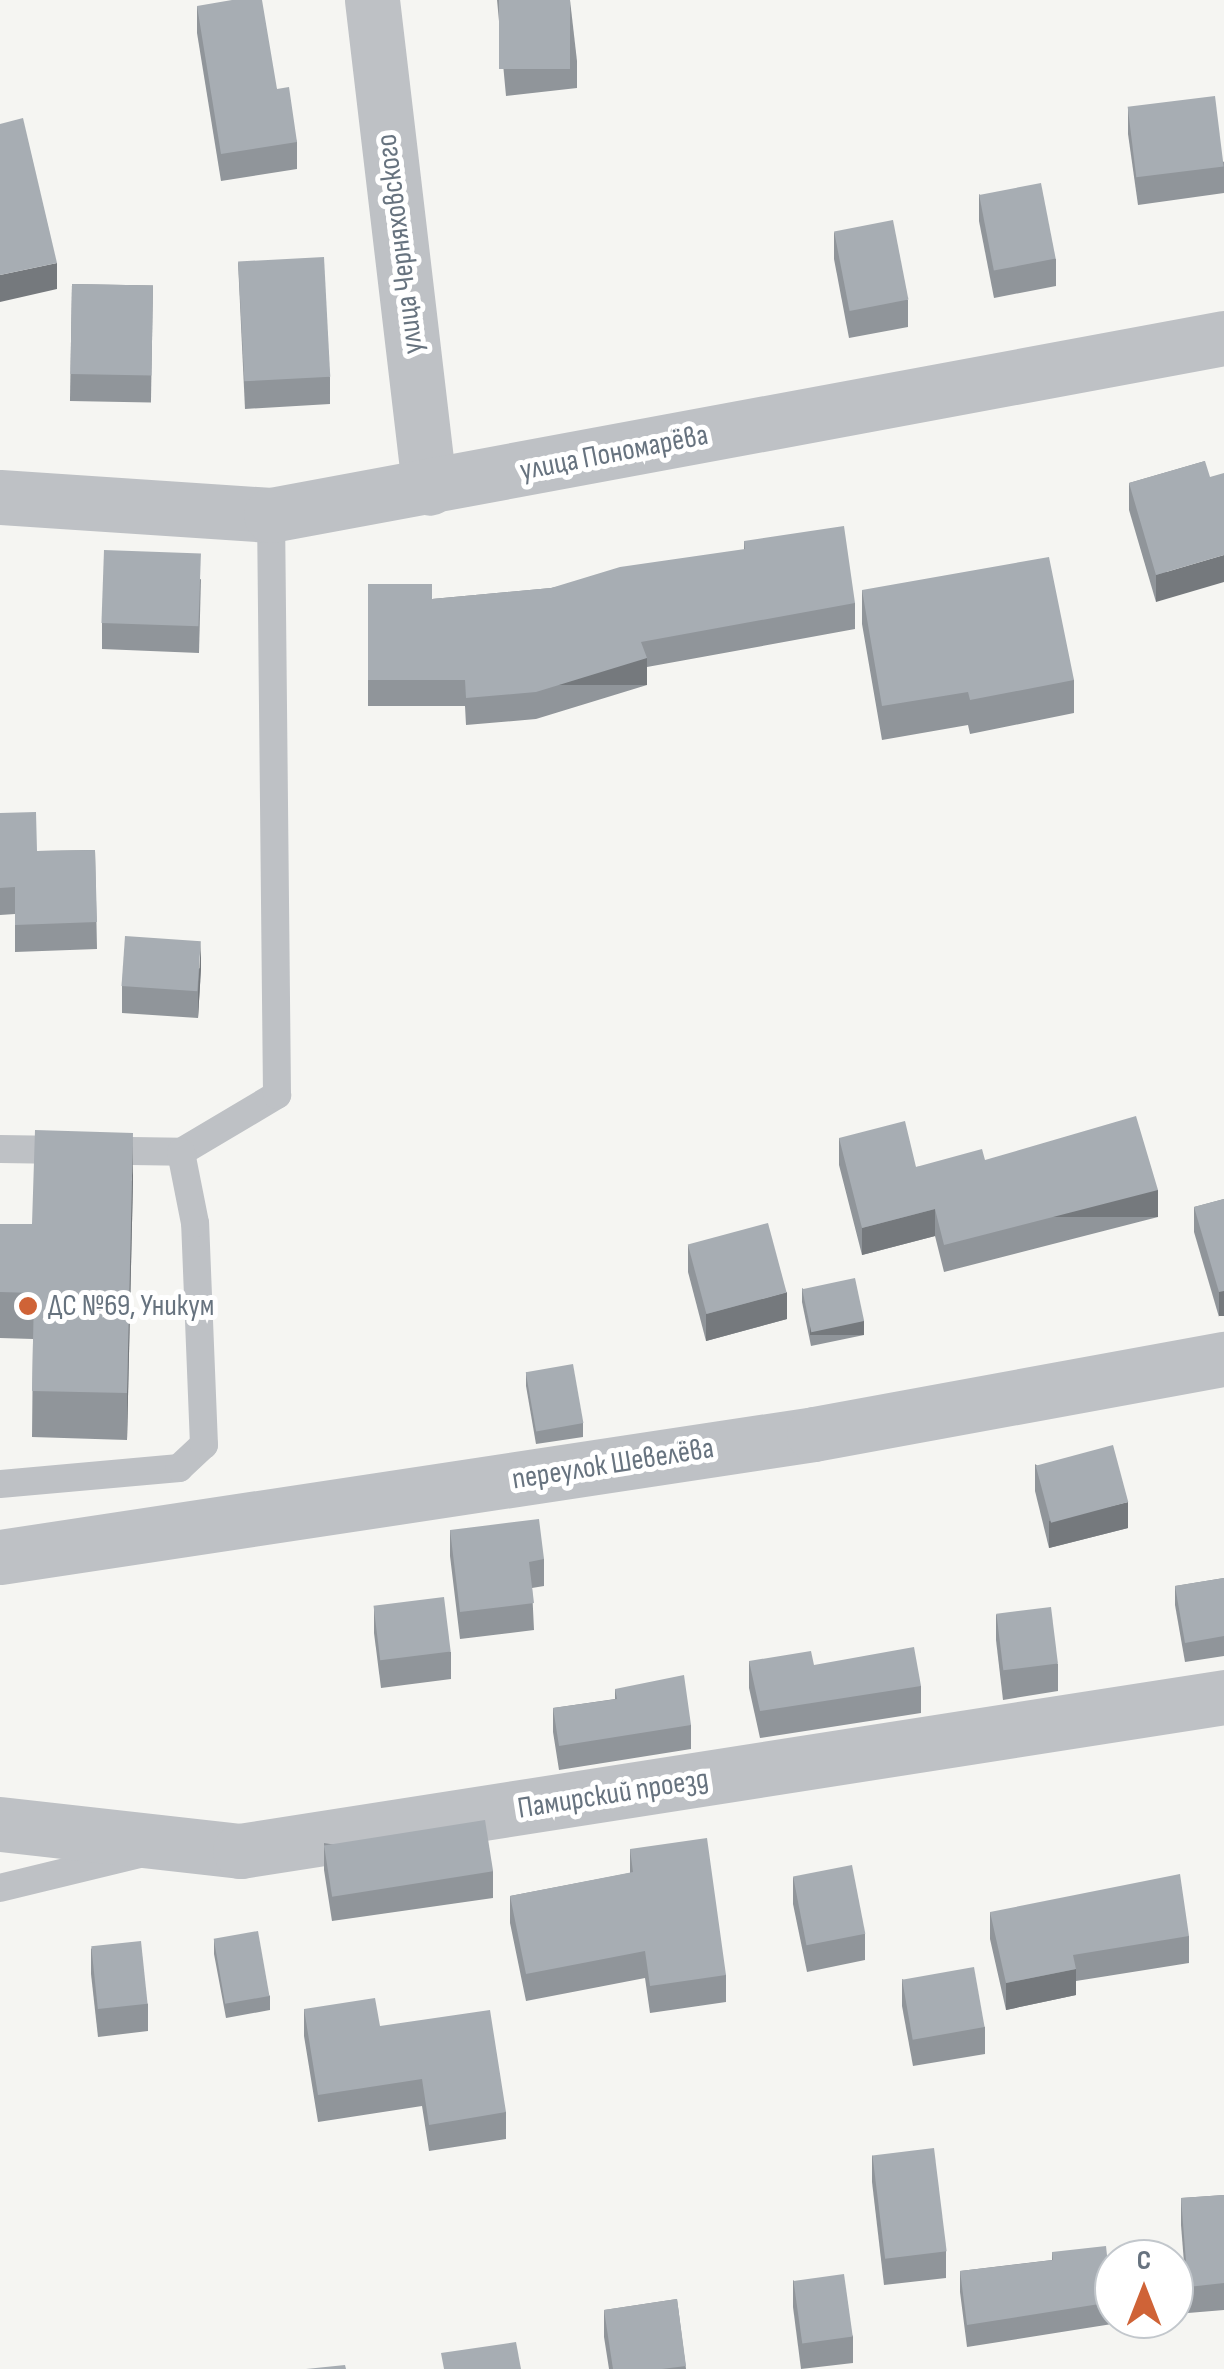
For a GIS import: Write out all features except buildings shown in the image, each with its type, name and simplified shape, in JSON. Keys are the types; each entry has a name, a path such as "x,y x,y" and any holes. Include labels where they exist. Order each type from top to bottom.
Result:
{"street":[{"name":"улица Черняховского","path":"372,0 429,488"},
{"name":"улица Пономарёва","path":"0,498 271,516 1224,338"},
{"name":"переулок Шевелёва","path":"0,1557 814,1434 1224,1358"},
{"name":"Памирский проезд","path":"0,1824 240,1851 1224,1697"}],"lane":[{"path":"0,1149 181,1152 277,1094 271,516"},
{"path":"0,1484 179,1468 204,1445 195,1222 181,1152"},
{"path":"0,1888 181,1844"}],"place":[{"name":"ДС №69, Уникум","path":"28,1306"}]}
